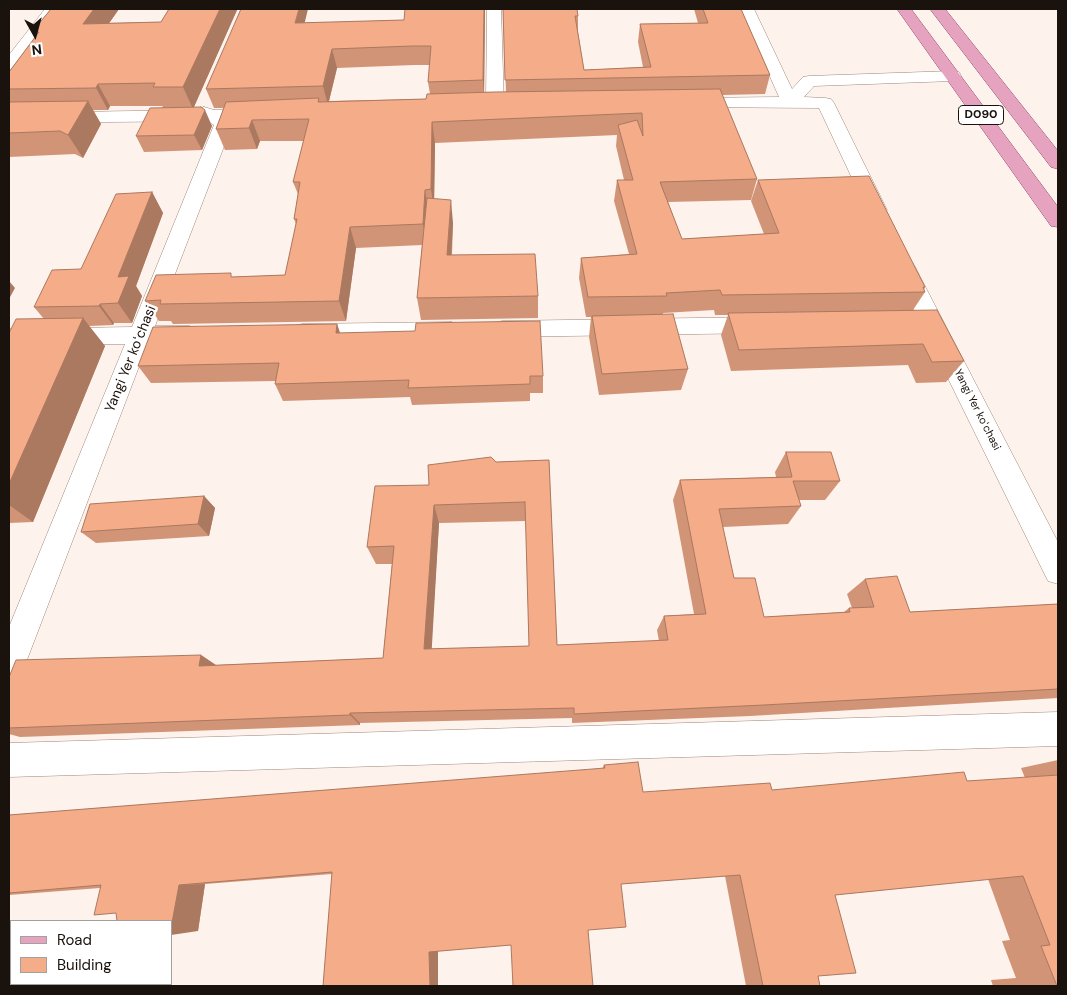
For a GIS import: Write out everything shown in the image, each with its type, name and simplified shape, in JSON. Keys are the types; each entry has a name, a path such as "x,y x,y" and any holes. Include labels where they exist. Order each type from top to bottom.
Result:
{"main road":[{"name":"D090","path":"904,9 1058,221"},
{"name":"D090","path":"937,9 1058,163"}],"street":[{"path":"9,65 52,9"},
{"path":"494,9 495,106"},
{"path":"747,9 790,102"},
{"path":"672,104 790,102 809,81 953,76"},
{"name":"Yangi Yer koʻchasi","path":"790,102 825,103 892,241 923,322 1058,571"},
{"path":"9,118 211,105 280,114"},
{"name":"Yangi Yer koʻchasi","path":"9,665 224,123 211,105"},
{"path":"475,107 514,106"},
{"path":"279,332 784,325"},
{"path":"9,337 210,334"},
{"path":"9,760 1058,729"}],"building":[{"path":"51,9 94,9 83,24 161,22 169,9 220,9 183,87 153,87 155,83 98,84 96,88 9,89 9,72 39,32 32,32"},
{"path":"241,9 299,9 295,23 404,20 405,9 484,9 483,80 428,82 431,46 412,46 332,49 323,86 206,89"},
{"path":"503,9 577,9 578,16 575,16 584,70 651,67 640,24 708,23 703,9 741,9 770,75 505,80"},
{"path":"720,89 757,179 660,182 682,239 779,233 758,180 869,176 925,287 923,287 925,292 722,295 720,290 666,293 667,296 588,297 581,258 637,254 617,180 633,180 618,125 637,120 643,136 642,113 432,122 431,189 425,190 423,224 350,227 339,301 160,304 161,300 145,301 156,275 231,273 231,277 285,275 297,219 294,219 300,182 293,182 309,119 252,120 249,128 216,129 226,102 319,98 318,102 426,99 427,94 494,92"},
{"path":"88,101 68,135 60,131 9,133 9,102"},
{"path":"201,107 205,110 194,135 136,136 150,108"},
{"path":"152,192 118,277 129,276 118,303 100,304 99,306 34,307 52,270 81,269 116,194"},
{"path":"427,198 451,200 447,255 535,254 538,296 417,298"},
{"path":"937,310 964,361 932,362 923,344 739,350 728,313"},
{"path":"673,314 688,369 602,374 592,316"},
{"path":"83,318 9,484 9,333 16,319"},
{"path":"540,321 543,376 530,376 530,384 408,388 409,380 275,384 279,363 138,366 153,327 337,324 336,333 415,331 416,323"},
{"path":"786,452 831,452 840,481 793,481 801,506 719,509 734,578 755,578 764,617 850,612 849,608 874,607 865,579 897,576 910,612 1058,604 1058,689 574,714 574,708 350,713 350,715 9,728 9,677 16,660 201,655 199,666 383,658 394,546 367,547 375,486 429,485 428,465 491,457 496,462 549,460 557,645 668,640 664,616 706,614 680,480 792,477","holes":["525,502 529,646 424,649 434,505"]},
{"path":"204,496 198,524 81,532 90,504"},
{"path":"638,762 643,792 770,783 772,790 964,772 967,781 1058,775 1058,986 1041,946 1050,945 1023,876 835,895 856,973 818,976 820,986 763,986 740,875 621,884 626,927 588,930 593,986 513,986 511,945 429,952 430,986 323,986 332,872 179,885 172,923 172,920 117,920 116,913 94,915 101,885 9,893 9,815 605,768 604,765"}]}
